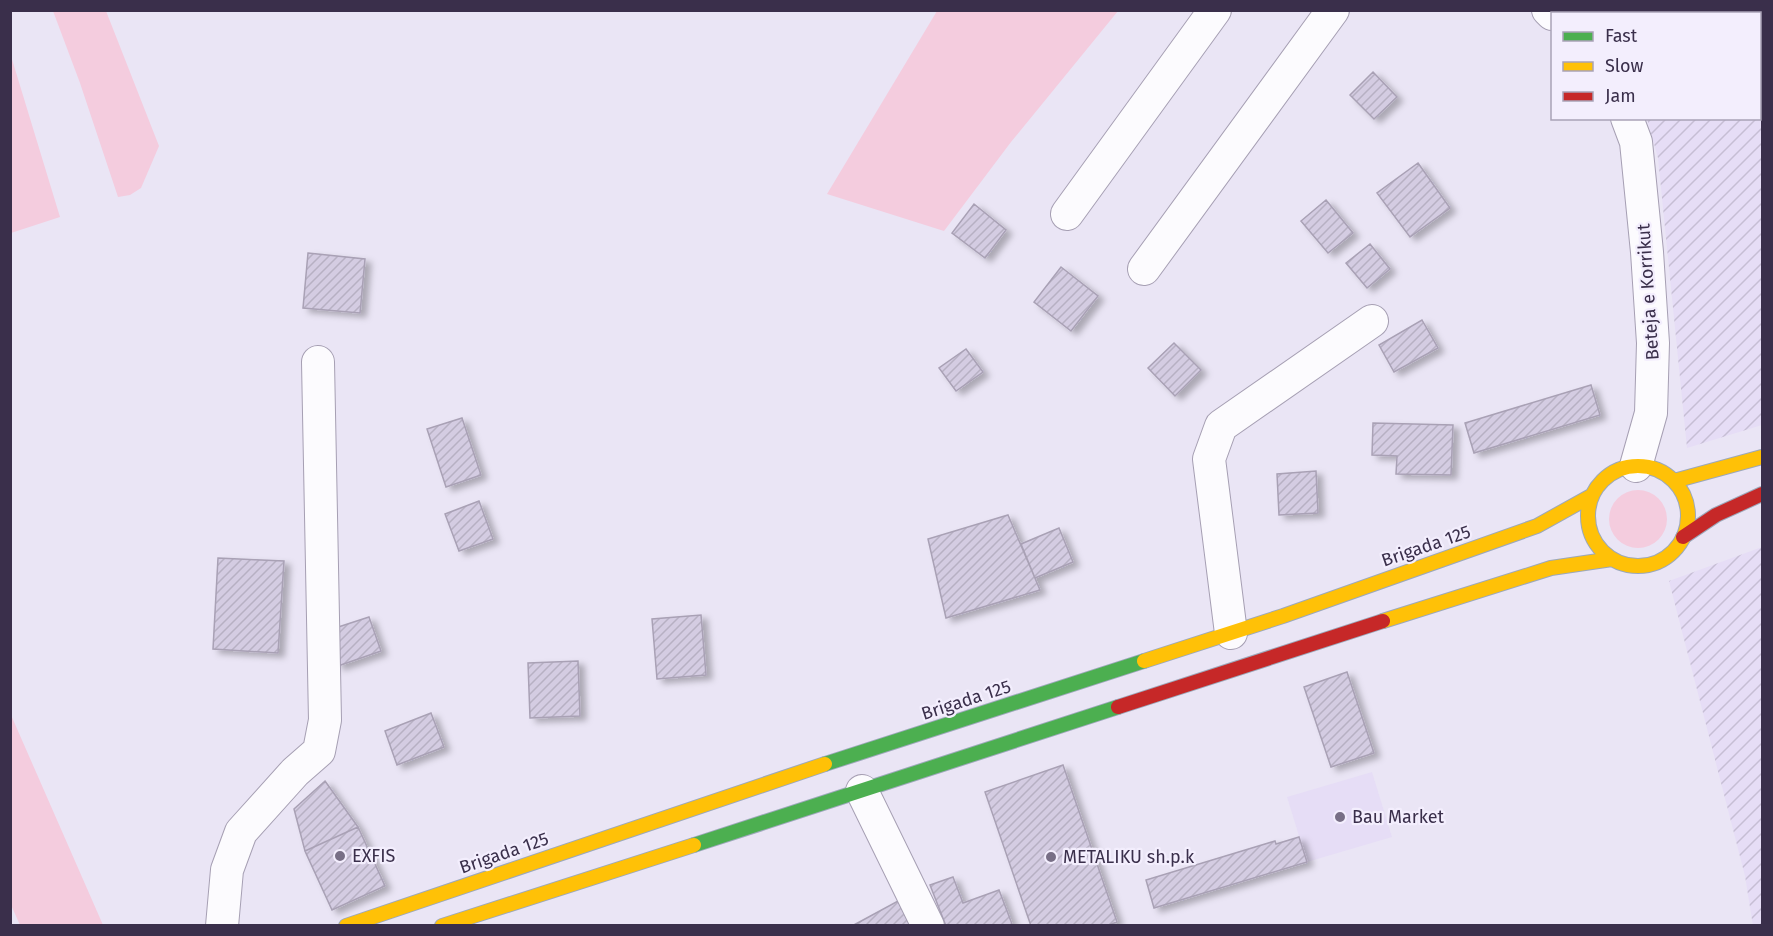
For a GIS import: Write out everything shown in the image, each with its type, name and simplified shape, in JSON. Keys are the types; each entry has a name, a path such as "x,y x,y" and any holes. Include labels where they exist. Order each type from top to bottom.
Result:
{"main road":[{"path":"1674,481 1762,457"},
{"path":"1636,466 1649,467 1662,472 1674,481 1687,507 1687,523 1683,537 1673,551 1660,561 1644,566 1627,565 1612,559 1598,548 1590,532 1587,514 1591,496 1602,481 1617,470 1636,466"},
{"path":"1683,537 1716,515 1762,494"},
{"name":"Brigada 125","path":"346,926 754,787 1231,633 1537,526 1591,496"},
{"path":"442,926 1551,568 1612,559"}],"street":[{"path":"1067,214 1215,10"},
{"path":"1144,269 1333,10"},
{"name":"Beteja e Korrikut","path":"1628,120 1636,142 1653,343 1651,413 1636,466"},
{"path":"1231,633 1209,459 1221,426 1372,321"},
{"path":"222,926 227,870 240,832 295,772 319,751 325,720 318,362"},
{"path":"862,791 928,926"}],"shaded area":[{"path":"1653,10 1762,11 1762,425 1687,448 1658,158 1647,120 1761,120 1761,12 1650,12"},
{"path":"53,11 106,11 159,146 141,188 130,195 118,197"},
{"path":"937,11 1118,11 1011,142 944,231 827,194"},
{"path":"11,56 60,217 10,233"},
{"path":"1638,490 1654,495 1662,503 1667,519 1662,535 1654,543 1638,548 1622,543 1614,535 1609,519 1614,503 1622,495"},
{"path":"1762,547 1762,925 1753,926 1745,876 1669,581"},
{"path":"10,715 103,925 20,925 11,905"},
{"name":"Bau Market","path":"1372,772 1392,837 1307,862 1287,797"}],"building":[{"path":"1373,72 1397,97 1374,119 1350,95"},
{"path":"1418,163 1450,208 1410,237 1377,193"},
{"path":"1326,200 1353,233 1328,253 1301,221"},
{"path":"974,204 1006,230 985,258 952,233"},
{"path":"1370,244 1390,269 1367,288 1346,263"},
{"path":"308,253 365,259 360,313 303,308"},
{"path":"1061,267 1098,296 1071,331 1034,302"},
{"path":"1422,320 1438,348 1394,372 1379,345"},
{"path":"1174,343 1201,370 1175,396 1148,368"},
{"path":"966,349 983,372 956,391 939,368"},
{"path":"1591,385 1600,415 1474,453 1465,423"},
{"path":"462,418 481,475 446,487 427,429"},
{"path":"1373,423 1453,425 1451,475 1396,474 1397,456 1372,455"},
{"path":"1316,471 1318,513 1279,515 1277,474"},
{"path":"479,501 493,539 459,551 445,514"},
{"path":"1008,515 1040,590 946,618 928,539"},
{"path":"1059,528 1073,562 1035,578 1021,544"},
{"path":"218,558 284,561 278,653 213,649"},
{"path":"701,615 706,675 657,679 652,619"},
{"path":"369,617 381,651 338,666 326,631"},
{"path":"578,661 580,716 530,718 528,663"},
{"path":"1347,672 1374,753 1331,767 1304,687"},
{"path":"431,713 444,747 397,765 385,731"},
{"name":"METALIKU sh.p.k","path":"1063,765 1117,922 1106,926 1031,926 985,792"},
{"path":"325,781 358,827 305,851 294,809"},
{"path":"358,827 385,886 332,910 305,851"},
{"path":"1299,837 1307,862 1154,908 1146,880 1275,841 1276,844"},
{"path":"953,877 963,903 999,890 1012,924 1007,926 946,926 930,885"},
{"path":"898,901 911,926 852,926"}],"traffic: fast":[{"path":"825,764 1144,661"},
{"path":"694,845 1118,707"}],"traffic: slow":[{"path":"1674,481 1762,457"},
{"path":"1638,466 1657,470 1673,481 1684,497 1688,516 1684,535 1673,551 1657,562 1638,566 1619,562 1603,551 1592,535 1588,516 1592,497 1603,481 1619,470 1638,466"},
{"path":"1144,661 1283,616 1537,526 1591,496"},
{"path":"1383,621 1551,568 1612,559"},
{"path":"346,926 825,764"},
{"path":"442,926 694,845"}],"traffic: jam":[{"path":"1683,537 1716,515 1762,494"},
{"path":"1118,707 1383,621"}],"place":[{"name":"Bau Market","path":"1340,817"},
{"name":"EXFIS","path":"340,856"},
{"name":"METALIKU sh.p.k","path":"1051,857"}]}
